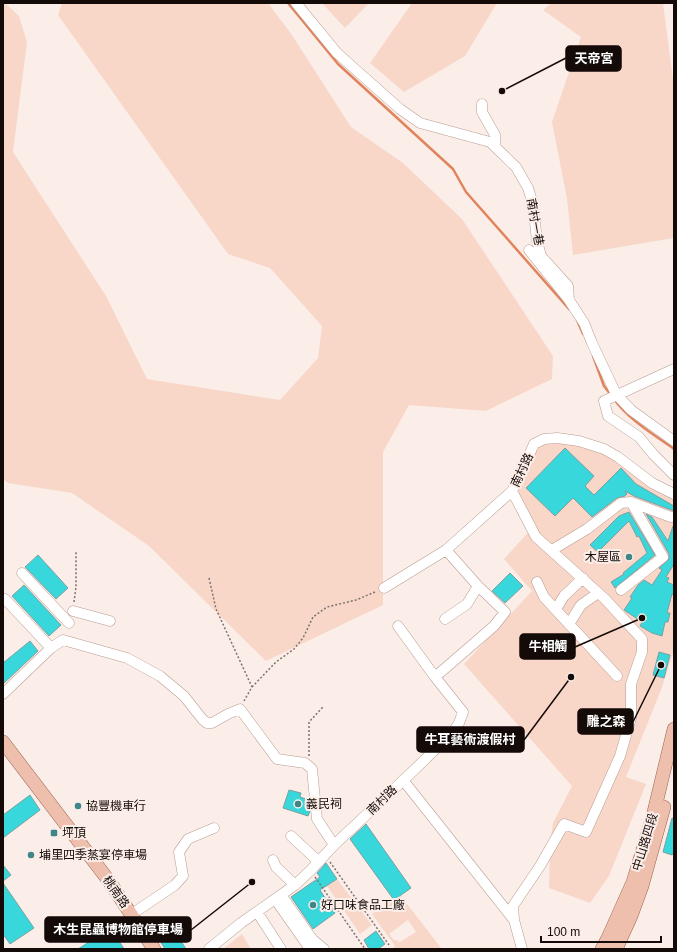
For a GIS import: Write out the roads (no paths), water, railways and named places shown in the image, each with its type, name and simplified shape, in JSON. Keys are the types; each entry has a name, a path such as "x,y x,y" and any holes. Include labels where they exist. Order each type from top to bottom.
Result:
{"main road":[{"name":"中山路四段","path":"602,949 633,882 653,816 674,729"},
{"name":"桃南路","path":"3,742 109,881 154,949"},
{"name":"中山路四段","path":"616,949 631,916 642,886 659,830 674,768"}],"street":[{"name":"南村一巷","path":"296,3 337,53 400,109 420,123 490,142 495,145 516,167 528,188 533,204 537,241 541,256 568,286 569,300 584,322 592,343 616,394 631,410 674,441"},
{"path":"482,104 482,112 495,134 495,145"},
{"path":"529,250 569,300"},
{"path":"674,369 604,400 608,416 639,437 674,475"},
{"name":"南村路","path":"384,588 446,550 512,491 534,444 544,439 557,438 579,441 604,449 618,457 652,483 674,494"},
{"path":"512,491 536,536 583,578 642,639 642,652 631,684 631,718 620,756 586,832 564,824 540,866 513,906 514,920 522,949"},
{"path":"552,550 587,529 621,503 631,502 671,517"},
{"path":"621,590 663,557 631,502"},
{"path":"435,677 494,626 505,612 478,586 446,550"},
{"path":"22,573 69,623"},
{"path":"556,609 564,596 583,578"},
{"path":"537,582 544,597 617,676"},
{"path":"445,619 466,604 478,586"},
{"path":"569,624 581,605 598,593"},
{"path":"6,599 51,648"},
{"path":"3,694 51,648 63,640 73,608 110,621"},
{"name":"南村路","path":"209,949 260,908 295,884 311,870 334,845 453,732 459,723 463,712 435,677 398,626"},
{"path":"63,640 127,658 160,676 184,696 202,720 207,723 212,723 228,714 240,710 277,759 305,763 312,770 318,819 334,845"},
{"path":"403,780 437,828 514,920"},
{"path":"132,914 175,885 183,876 178,852 188,839 214,828"},
{"path":"291,836 322,858"},
{"path":"273,860 276,867 295,884"},
{"path":"278,897 310,949"},
{"path":"278,897 312,939 324,949"},
{"path":"260,908 282,949"}],"waterway":[{"path":"288,3 338,64 453,169 466,192 569,309"},
{"path":"577,320 583,334"},
{"path":"593,356 604,386 611,395"},
{"path":"614,399 634,420 674,449"}],"place":[{"name":"天帝宮","path":"502,91"},
{"name":"木屋區","path":"629,557"},
{"name":"牛相觸","path":"642,618"},
{"name":"雕之森","path":"661,665"},
{"name":"牛耳藝術渡假村","path":"571,677"},
{"name":"義民祠","path":"298,804"},
{"name":"協豐機車行","path":"78,806"},
{"name":"坪頂","path":"54,833"},
{"name":"埔里四季蒸宴停車場","path":"31,855"},
{"name":"木生昆蟲博物館停車場","path":"252,882"},
{"name":"好口味食品工廠","path":"313,905"}]}
